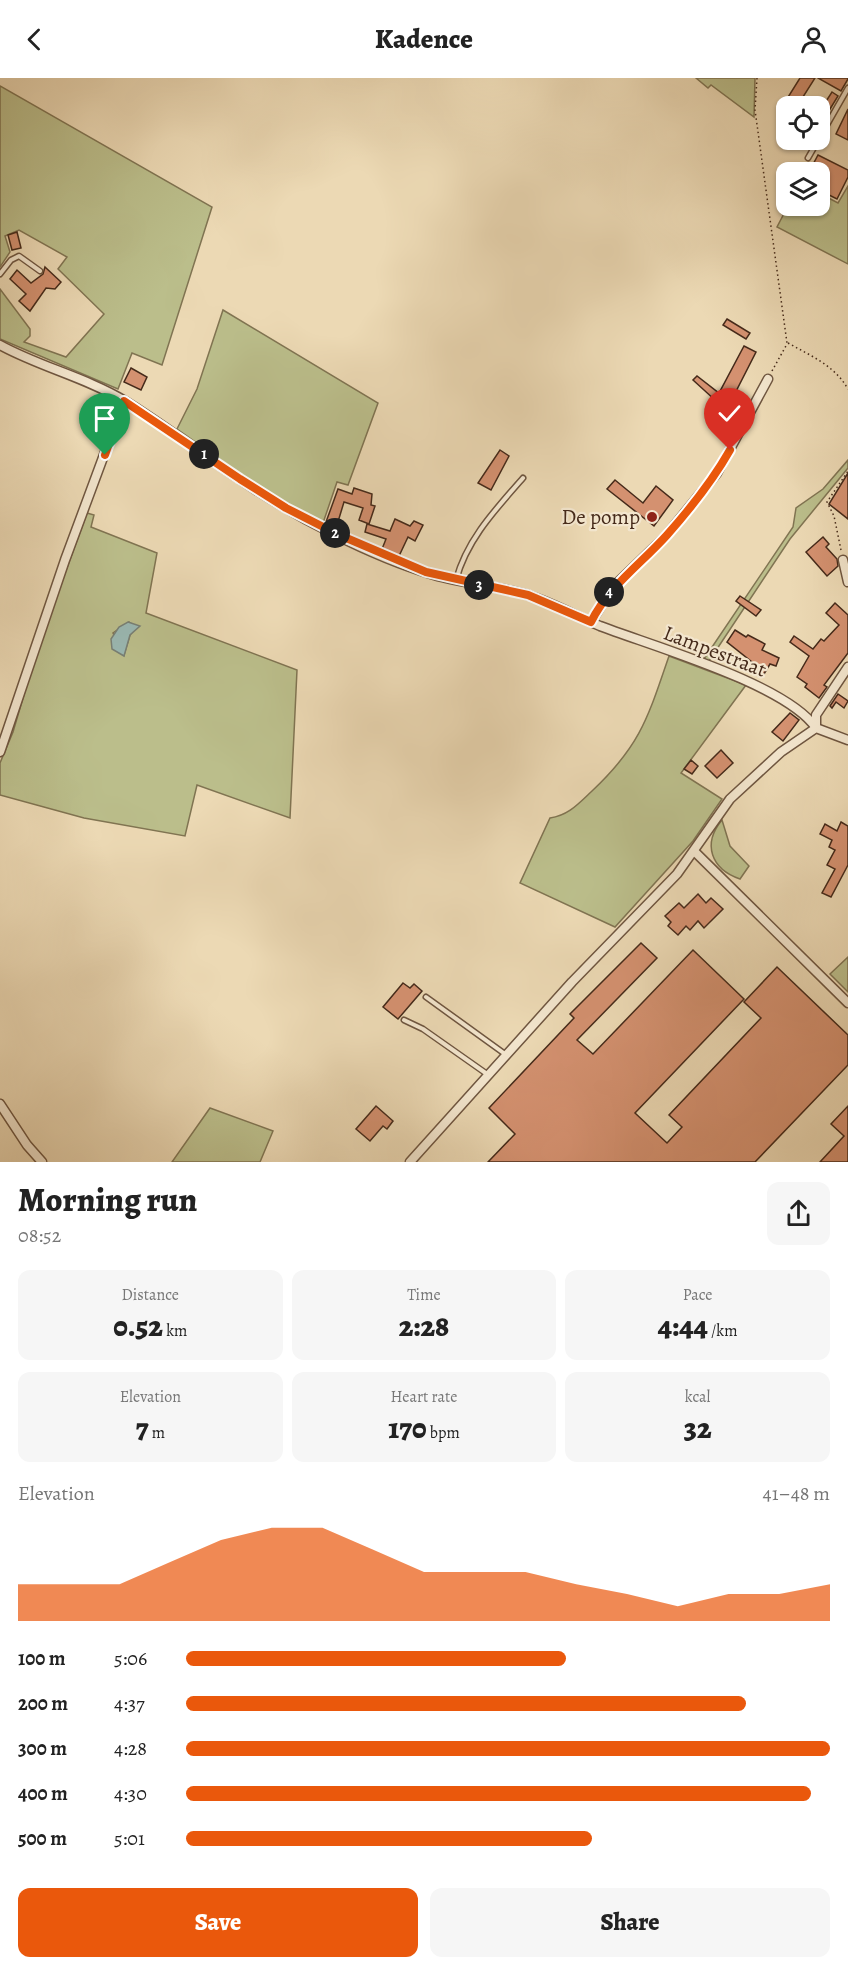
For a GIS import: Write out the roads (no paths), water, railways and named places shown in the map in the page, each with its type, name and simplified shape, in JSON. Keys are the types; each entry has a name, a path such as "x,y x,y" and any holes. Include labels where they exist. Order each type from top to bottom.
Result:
{"street":[{"name":"Lampestraat","path":"0,345 84,379 124,401 286,508 406,565 456,580 528,595 774,694 799,708 816,728"},
{"path":"591,622 612,588 666,536 717,473 768,380"},
{"path":"0,752 65,560 124,401"},
{"path":"843,560 848,582"},
{"path":"816,728 816,715 848,667"},
{"path":"816,728 848,740"},
{"path":"410,1162 488,1074 695,852 730,799 781,752 816,728"},
{"path":"695,852 848,1003"},
{"path":"0,1104 21,1137 42,1162"}],"lane":[{"path":"808,158 848,88"},
{"path":"0,274 11,260 19,256 40,271"},
{"path":"456,580 460,563 474,537 523,478"},
{"path":"426,997 506,1055"},
{"path":"404,1020 423,1029 488,1074"}],"water":[{"path":"128,622 140,626 130,635 124,656 112,649 111,639 119,627"}],"place":[{"name":"De pomp","path":"652,517"}]}
